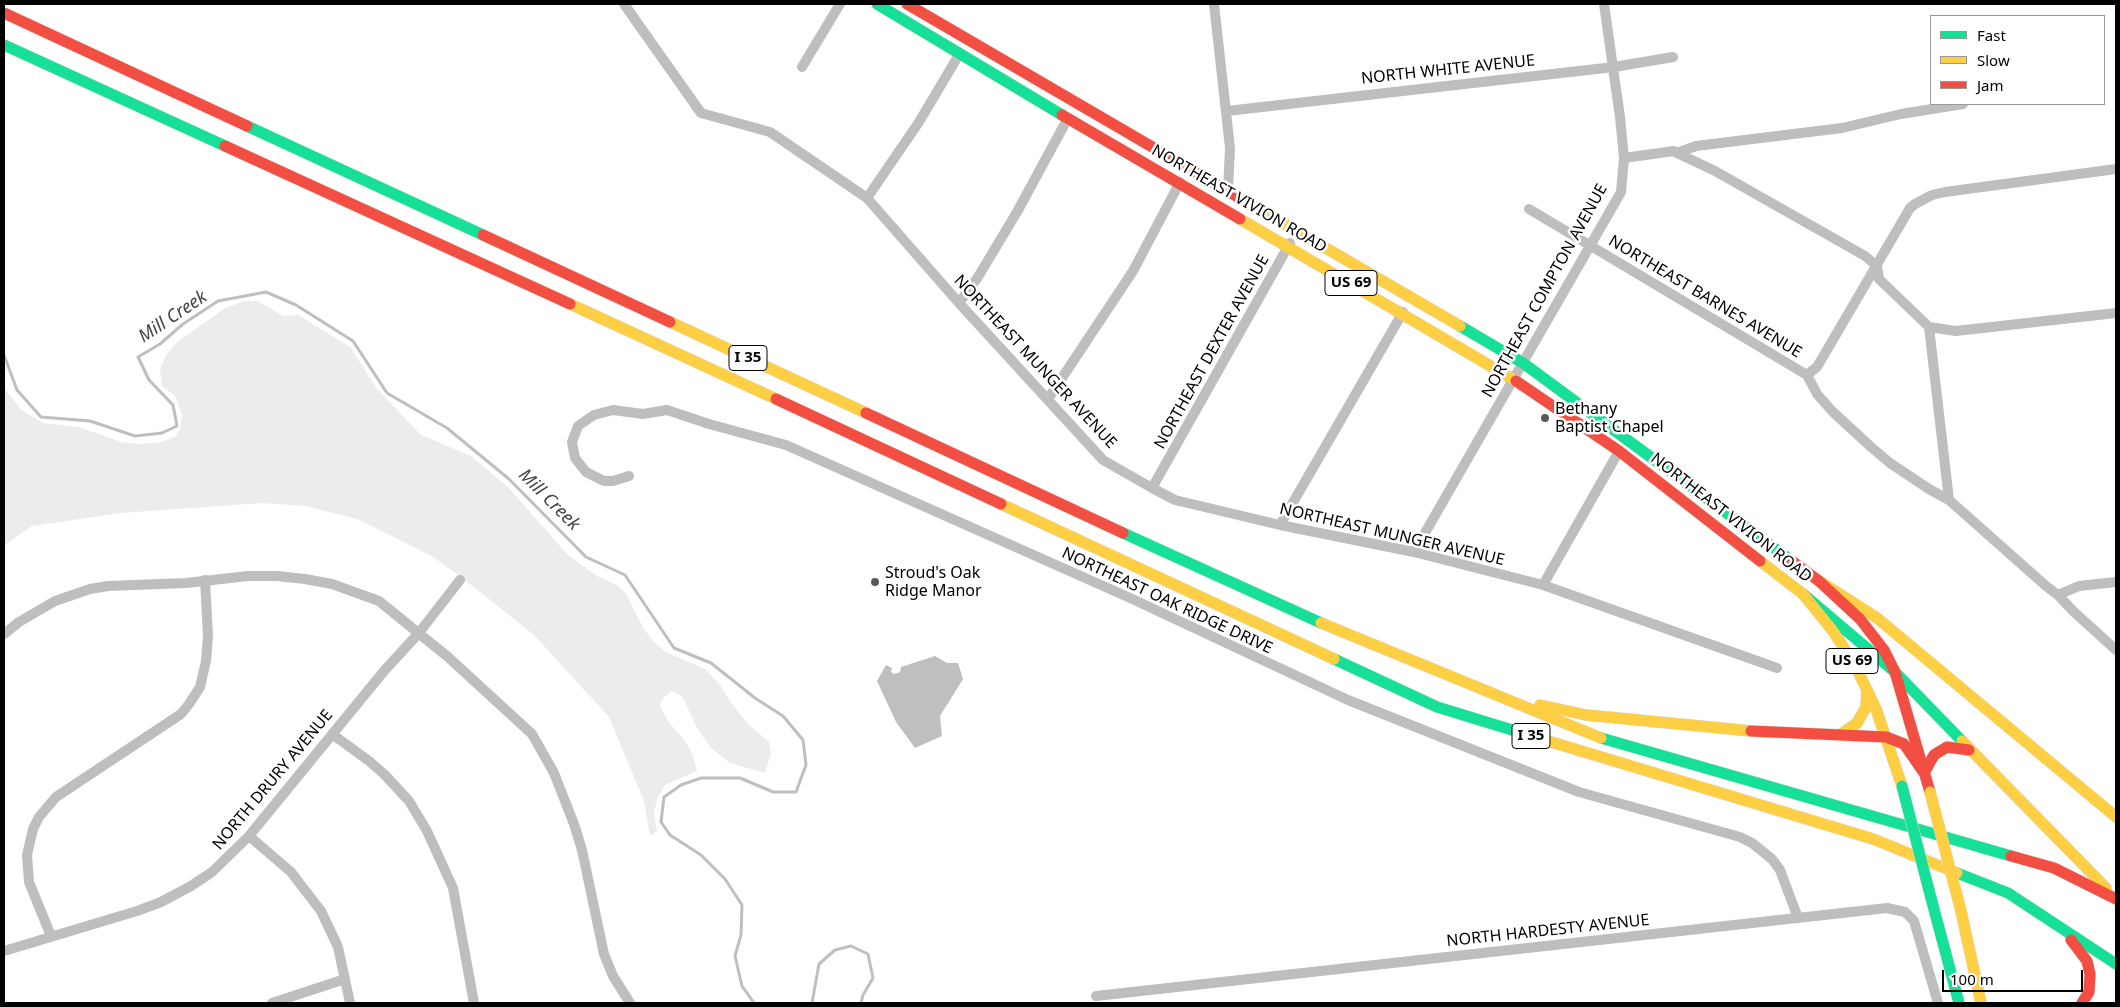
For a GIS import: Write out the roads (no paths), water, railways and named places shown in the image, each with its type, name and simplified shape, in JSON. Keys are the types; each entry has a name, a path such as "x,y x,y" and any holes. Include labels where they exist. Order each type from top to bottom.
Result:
{"main road":[{"name":"NORTHEAST VIVION ROAD","path":"877,4 1514,379 1619,451 1803,594 1832,631 1855,665 1886,737 1902,786 1960,1003"},
{"name":"NORTHEAST VIVION ROAD","path":"908,4 1523,363 1819,581 1860,620 1884,650 1895,672 1930,792 1961,911 1981,1003"},
{"name":"I 35","path":"4,13 1285,608 1590,735 2054,868 2116,899"},
{"name":"I 35","path":"4,45 652,341 1437,707 1873,839 2008,893 2116,964"},
{"path":"1819,581 1877,618 2116,817"},
{"path":"1803,594 1895,672 2116,899"},
{"path":"1840,735 1857,723 1866,707 1867,690"},
{"path":"1495,696 1586,715 1758,732 1886,737 1904,744 1924,773 1934,755 1947,747 1969,750"},
{"path":"2059,926 2081,952 2089,966 2089,992 2082,1003"}],"street":[{"name":"NORTHEAST MUNGER AVENUE","path":"624,4 702,113 770,132 867,198 959,303 1103,460 1175,500 1280,525 1414,552 1543,585 1777,668"},
{"path":"802,67 840,4"},
{"path":"1214,4 1230,148 1228,190"},
{"name":"NORTHEAST COMPTON AVENUE","path":"1414,552 1621,192 1624,158 1614,67 1604,4"},
{"path":"867,198 919,122 960,53"},
{"name":"NORTH WHITE AVENUE","path":"1227,111 1614,67 1673,57"},
{"path":"1677,153 1696,146 1842,128 1901,114 1957,105"},
{"path":"959,303 978,276 1016,212 1068,118"},
{"path":"1624,158 1674,152 1715,171 1865,256 1877,266 1879,279 1929,327 1956,331 2116,313"},
{"path":"1807,375 1816,367 1910,208 1921,201 1945,192 2116,170"},
{"path":"1048,399 1132,271 1180,182"},
{"name":"NORTHEAST BARNES AVENUE","path":"1529,209 1807,375 1817,394 1871,447 1890,463 1930,490 1949,500 2058,595 2116,650"},
{"name":"NORTHEAST DEXTER AVENUE","path":"1152,488 1297,230"},
{"path":"1280,525 1403,312"},
{"path":"1929,327 1949,500"},
{"name":"NORTHEAST OAK RIDGE DRIVE","path":"629,476 614,481 604,481 586,472 575,458 572,442 578,426 594,415 613,410 643,414 667,410 709,424 786,445 1128,597 1348,700 1579,792 1740,837 1752,843 1772,859 1780,870 1798,918"},
{"path":"1543,585 1619,451"},
{"path":"4,634 37,611 64,598 90,589 126,584 155,584 276,576 332,584 379,601 448,657 532,734 558,781 574,824 582,850 604,954 613,976 630,1003"},
{"path":"51,936 29,882 27,855 33,829 39,817 56,797 181,714 189,704 200,687 206,661 208,636 204,580"},
{"name":"NORTH DRURY AVENUE","path":"4,951 137,911 176,894 212,872 249,836 384,671 418,634 460,580"},
{"path":"2058,595 2079,586 2116,582"},
{"path":"332,734 384,774 409,801 427,831 453,888 474,1003"},
{"path":"249,836 292,872 314,899 338,947 350,1003"},
{"name":"NORTH HARDESTY AVENUE","path":"1096,996 1888,908 1905,912 1916,926 1938,1003"},
{"path":"272,1003 345,979"}],"waterway":[{"name":"Mill Creek","path":"4,355 17,390 41,417 90,421 135,436 162,433 177,426 173,405 149,380 138,357 160,344 183,324 218,301 266,292 296,305 353,341 387,393 447,428 509,479 586,557 625,575 674,648 711,663 755,698 783,716 803,740 806,765 796,792 773,792 740,778 701,778 681,785 664,797 661,822 670,835 701,855 725,879 742,905 741,935 735,956 742,986 754,1003"},
{"name":"Mill Creek","path":"812,1003 819,964 835,950 851,946 868,954 873,978 863,995 861,1003"}],"place":[{"name":"Bethany Baptist Chapel","path":"1545,418"},
{"name":"Stroud's Oak Ridge Manor","path":"875,582"}]}
